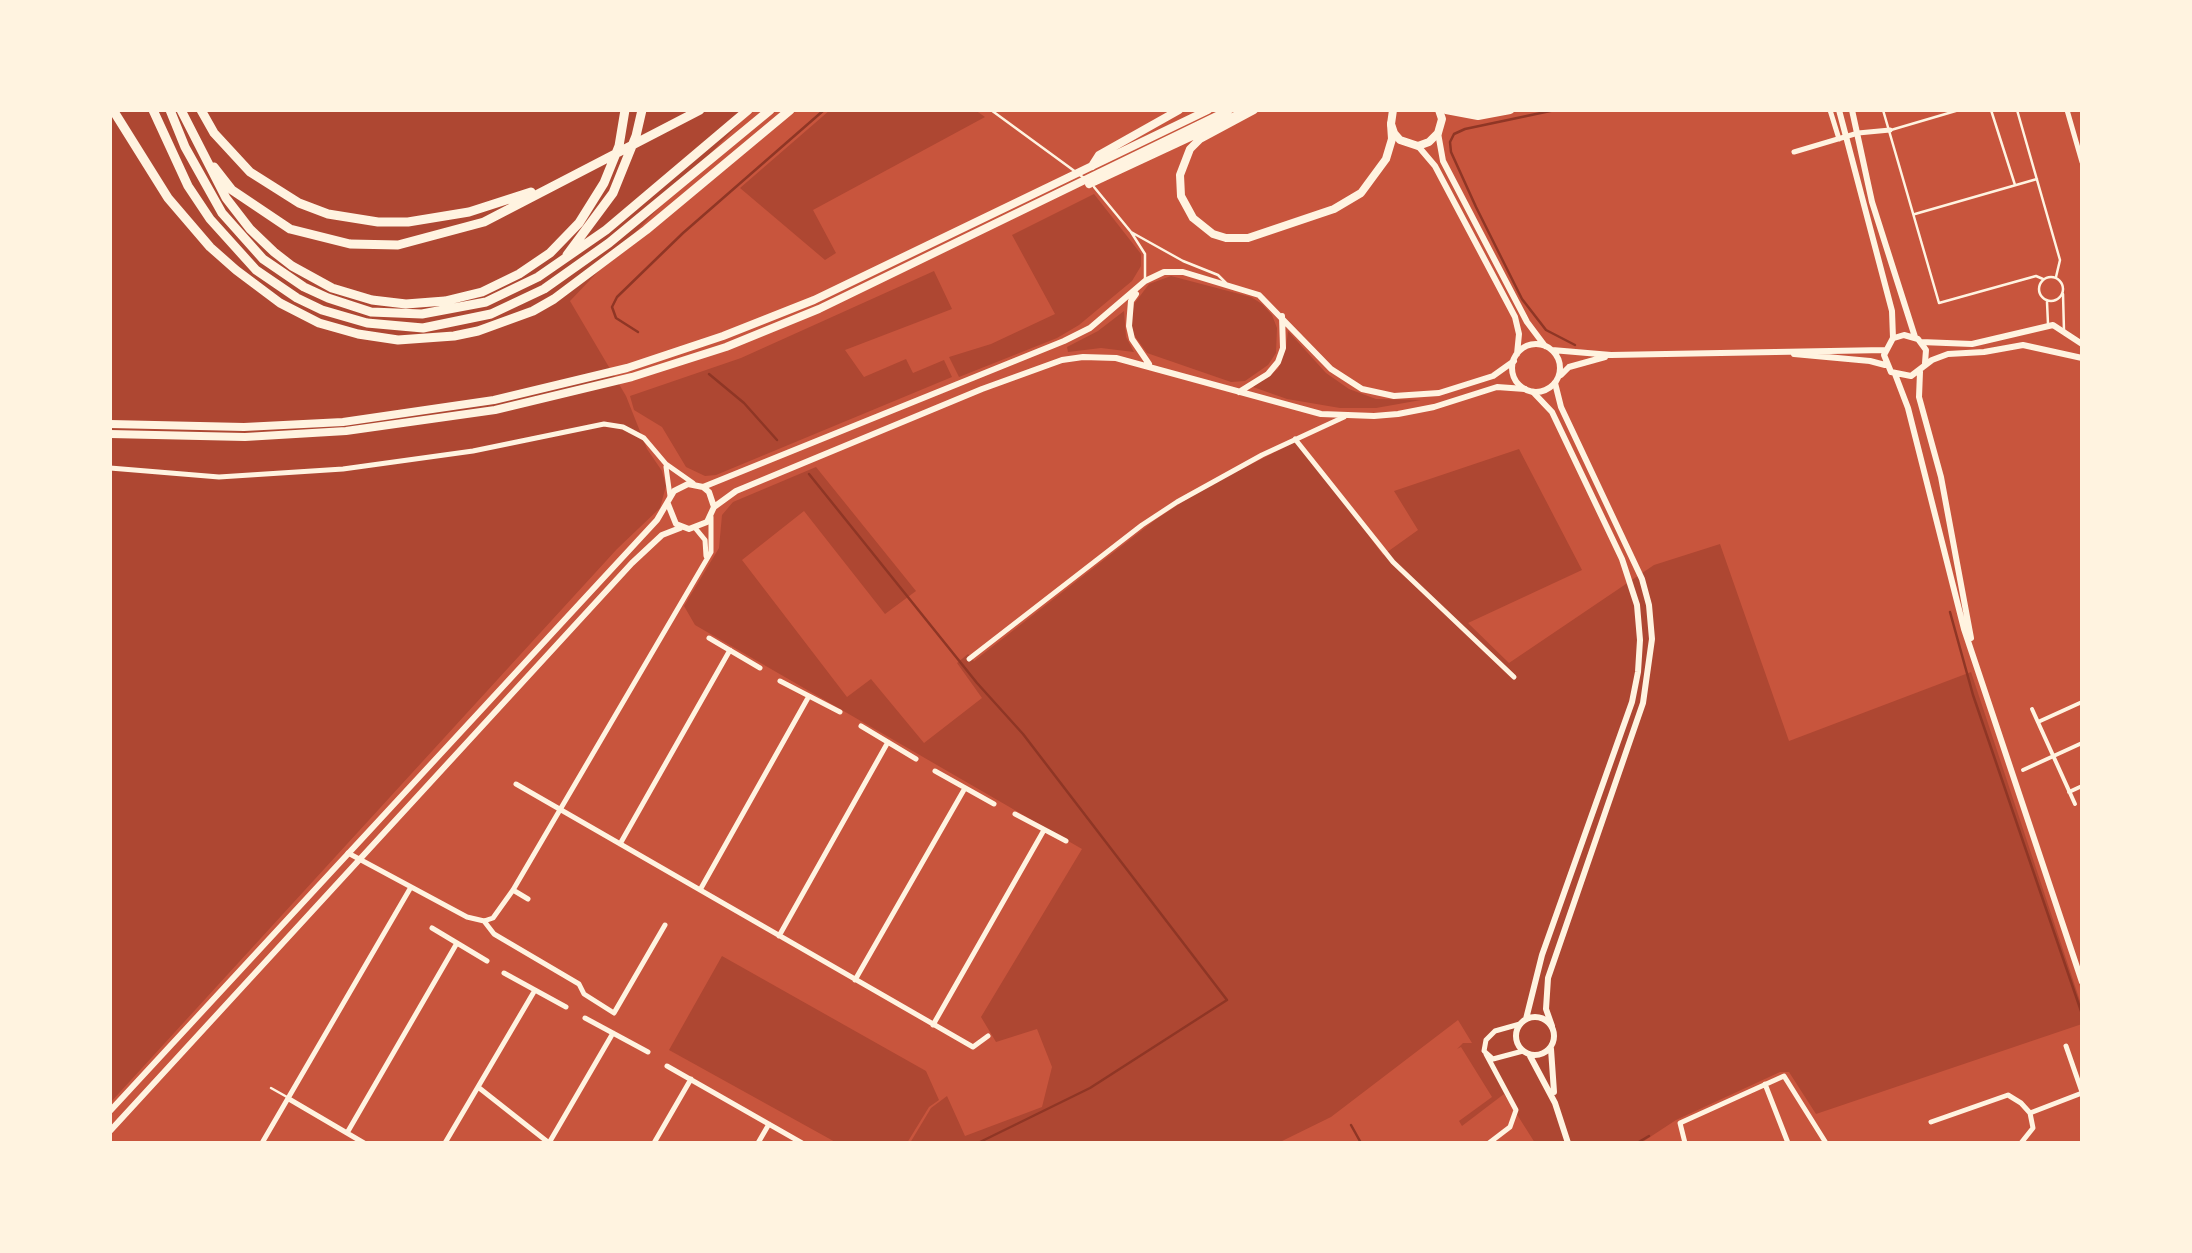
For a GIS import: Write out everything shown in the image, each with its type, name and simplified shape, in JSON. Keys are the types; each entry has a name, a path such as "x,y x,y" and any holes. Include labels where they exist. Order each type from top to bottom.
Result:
{"highway":[{"path":"113,110 168,198 210,247 236,270 280,303 320,323 398,340 478,331 554,299 646,230 790,110"},
{"path":"153,110 171,154 196,197 232,246 256,270 322,310 367,324 423,328 491,314 544,290 610,243 770,110"},
{"path":"170,110 201,178 241,236 284,274 328,298 388,314 448,311 501,296 606,230 748,110"},
{"path":"180,110 226,198 250,229 292,266 356,296 387,303 424,304 496,286 542,260 564,240 604,183 618,146 625,110"},
{"path":"200,110 214,133 250,172 298,203 341,216 378,222 441,218 494,206 558,184"},
{"path":"562,261 613,194 642,110"},
{"path":"196,146 232,190 290,229 350,244 398,244 454,232 510,210 700,110"}],"main road":[{"path":"1092,173 1099,156 1179,110"},
{"path":"110,434 245,437 422,422 564,396 676,364 788,322 1081,185 1092,173 1208,110"},
{"path":"1092,173 1229,110"},
{"path":"110,424 244,427 343,422 494,400 611,372 690,348 799,307 1070,177 1092,173 1251,110"},
{"path":"1251,110 1200,139 1190,149 1180,175 1181,196 1192,218 1213,234 1226,238 1248,238 1334,209 1362,193 1386,158 1392,139 1393,110"},
{"path":"1391,124 1400,140 1418,146 1438,134 1443,110 1478,116 1510,110"}],"street":[{"path":"1830,110 1842,138 1892,311 1893,338 1885,350 1886,366"},
{"path":"1839,110 1842,138"},
{"path":"1852,110 1872,202 1926,355 1919,397 1941,477 1971,644"},
{"path":"2068,110 2082,162"},
{"path":"1794,152 1858,133 1890,130"},
{"path":"1438,134 1444,161 1527,322 1560,362 1557,380 1562,407 1631,551 1649,605 1652,638 1643,704 1548,978 1546,1010 1555,1036 1550,1062 1555,1103 1568,1143"},
{"path":"1418,146 1434,166 1515,317 1520,334 1514,377 1552,412 1598,506 1638,605 1638,672 1516,1036 1555,1103"},
{"path":"110,1112 658,520 680,486 699,486 1064,341 1099,321 1145,281 1173,271 1259,295 1330,369 1362,389 1394,396 1439,393 1493,376 1530,345 1610,355 1885,350"},
{"path":"1145,281 1131,301 1128,326 1150,366"},
{"path":"1238,392 1268,374 1278,362 1284,348 1282,316"},
{"path":"1893,338 1904,335 1972,344 2057,326 2082,344"},
{"path":"2043,348 2039,340 2046,327"},
{"path":"2057,350 2065,340 2064,332"},
{"path":"1895,374 1910,376 1948,354 2023,344 2080,355"},
{"path":"1780,352 1870,361 1895,374 1908,408 1964,629 2082,982"},
{"path":"714,506 736,491 1046,365 1084,356 1106,356 1150,366 1308,412 1347,416 1404,413 1497,387 1545,390 1569,368 1610,355"},
{"path":"1308,412 1314,417 1314,430"},
{"path":"969,659 1153,518 1296,439 1347,416"},
{"path":"110,468 219,477 343,469 472,451 604,424 623,426 644,438 666,464 712,499 713,544 701,568 514,890 501,910 484,921"},
{"path":"1296,439 1406,575 1514,677"},
{"path":"1932,452 1945,448"},
{"path":"666,464 671,518 682,528"},
{"path":"110,1131 632,563 662,534 682,528 696,529 711,517"},
{"path":"696,529 708,551 701,568"},
{"path":"708,638 760,668"},
{"path":"620,844 730,650"},
{"path":"780,681 840,712"},
{"path":"700,890 810,696"},
{"path":"2038,722 2082,702"},
{"path":"2032,709 2075,804"},
{"path":"861,726 916,760"},
{"path":"779,936 888,742"},
{"path":"2022,770 2082,743"},
{"path":"936,770 994,804"},
{"path":"516,784 973,1048 988,1036"},
{"path":"2069,792 2082,786"},
{"path":"856,980 966,788"},
{"path":"1015,814 1066,842"},
{"path":"933,1025 1044,830"},
{"path":"348,853 467,917 484,921 494,934 579,984 584,994 614,1014 665,926"},
{"path":"262,1143 411,887"},
{"path":"514,890 528,899"},
{"path":"432,928 487,961"},
{"path":"348,1133 457,943"},
{"path":"504,973 566,1007"},
{"path":"446,1143 534,990"},
{"path":"1489,1143 1510,1128 1516,1117 1514,1103 1484,1044 1503,1027 1537,1017 1552,1026"},
{"path":"585,1018 648,1052"},
{"path":"478,1087 549,1143 613,1033"},
{"path":"2030,1114 2082,1093 2066,1046"},
{"path":"1486,1054 1493,1059 1544,1054 1552,1047"},
{"path":"1499,1079 1497,1064 1502,1056"},
{"path":"667,1066 802,1143"},
{"path":"1686,1143 1679,1124 1784,1076 1826,1143"},
{"path":"654,1143 691,1079"},
{"path":"1764,1084 1788,1143"},
{"path":"1930,1122 2008,1095 2022,1102 2030,1114 2033,1128 2021,1143"},
{"path":"288,1098 364,1143"},
{"path":"758,1143 769,1124"}],"lane":[{"path":"991,110 1075,169 1098,191 1145,254 1145,281"},
{"path":"1884,110 1938,304 2036,276 2056,277"},
{"path":"1890,130 1958,110"},
{"path":"1991,110 2018,184"},
{"path":"2017,110 2060,260 2056,277"},
{"path":"1913,214 2037,179"},
{"path":"1130,232 1218,274 1226,284"},
{"path":"1145,254 1152,245"},
{"path":"2056,277 2063,285 2064,332"},
{"path":"2043,279 2038,289 2047,300 2046,327"},
{"path":"2047,300 2057,300 2063,292"},
{"path":"271,1088 288,1098"}],"shaded area":[{"path":"110,110 752,110 570,301 626,396 647,449 662,471 666,486 660,508 617,549 110,1103"},
{"path":"830,110 975,110 985,117 813,210 836,253 825,260 740,188"},
{"path":"1094,194 1141,254 1141,266 1132,281 1057,338 959,377 949,357 991,344 1055,314 1012,235"},
{"path":"934,271 952,309 845,350 864,377 906,359 913,373 944,360 952,377 716,475 705,476 686,467 662,427 634,410 630,396 741,358"},
{"path":"1171,276 1251,297 1262,304 1277,328 1276,353 1268,365 1245,381 1231,382 1147,353 1131,324 1134,304 1149,284"},
{"path":"1124,311 1126,337 1134,352 1101,348 1068,352 1067,347 1098,331"},
{"path":"1288,331 1326,373 1349,389 1376,399 1421,400 1376,408 1340,408 1287,399 1253,387 1278,369"},
{"path":"1299,440 1383,555 1418,530 1394,491 1519,449 1582,570 1468,623 1509,663 1654,565 1720,544 1789,741 1971,672 2082,1007 2082,1024 1816,1114 1789,1072 1780,1072 1676,1120 1641,1143 1535,1143 1504,1094 1462,1126 1459,1121 1492,1097 1461,1047 1457,1049 1463,1043 1472,1043 1458,1020 1331,1117 1278,1143 910,1143 931,1108 947,1096 965,1136 1042,1107 1052,1067 1037,1029 996,1042 981,1017 1082,849 695,625 684,606 719,548 722,515 733,502 816,467 916,591 885,614 804,511 742,560 847,697 871,679 924,743 982,698 957,663 968,654 974,661 1155,520 1202,489"},
{"path":"722,956 926,1071 939,1100 929,1107 907,1143 837,1143 669,1050"}],"waterway":[{"path":"638,332 616,318 612,307 617,297 683,233 824,110"},
{"path":"1555,110 1465,129 1454,134 1450,142 1476,207 1522,299 1546,330 1575,345"},
{"path":"709,374 744,403 777,440"},
{"path":"809,474 977,683 1023,734 1227,1000 1090,1088 978,1143"},
{"path":"1950,612 1973,695 2082,1014"},
{"path":"1351,1125 1361,1143"},
{"path":"1637,1143 1649,1136"}]}
